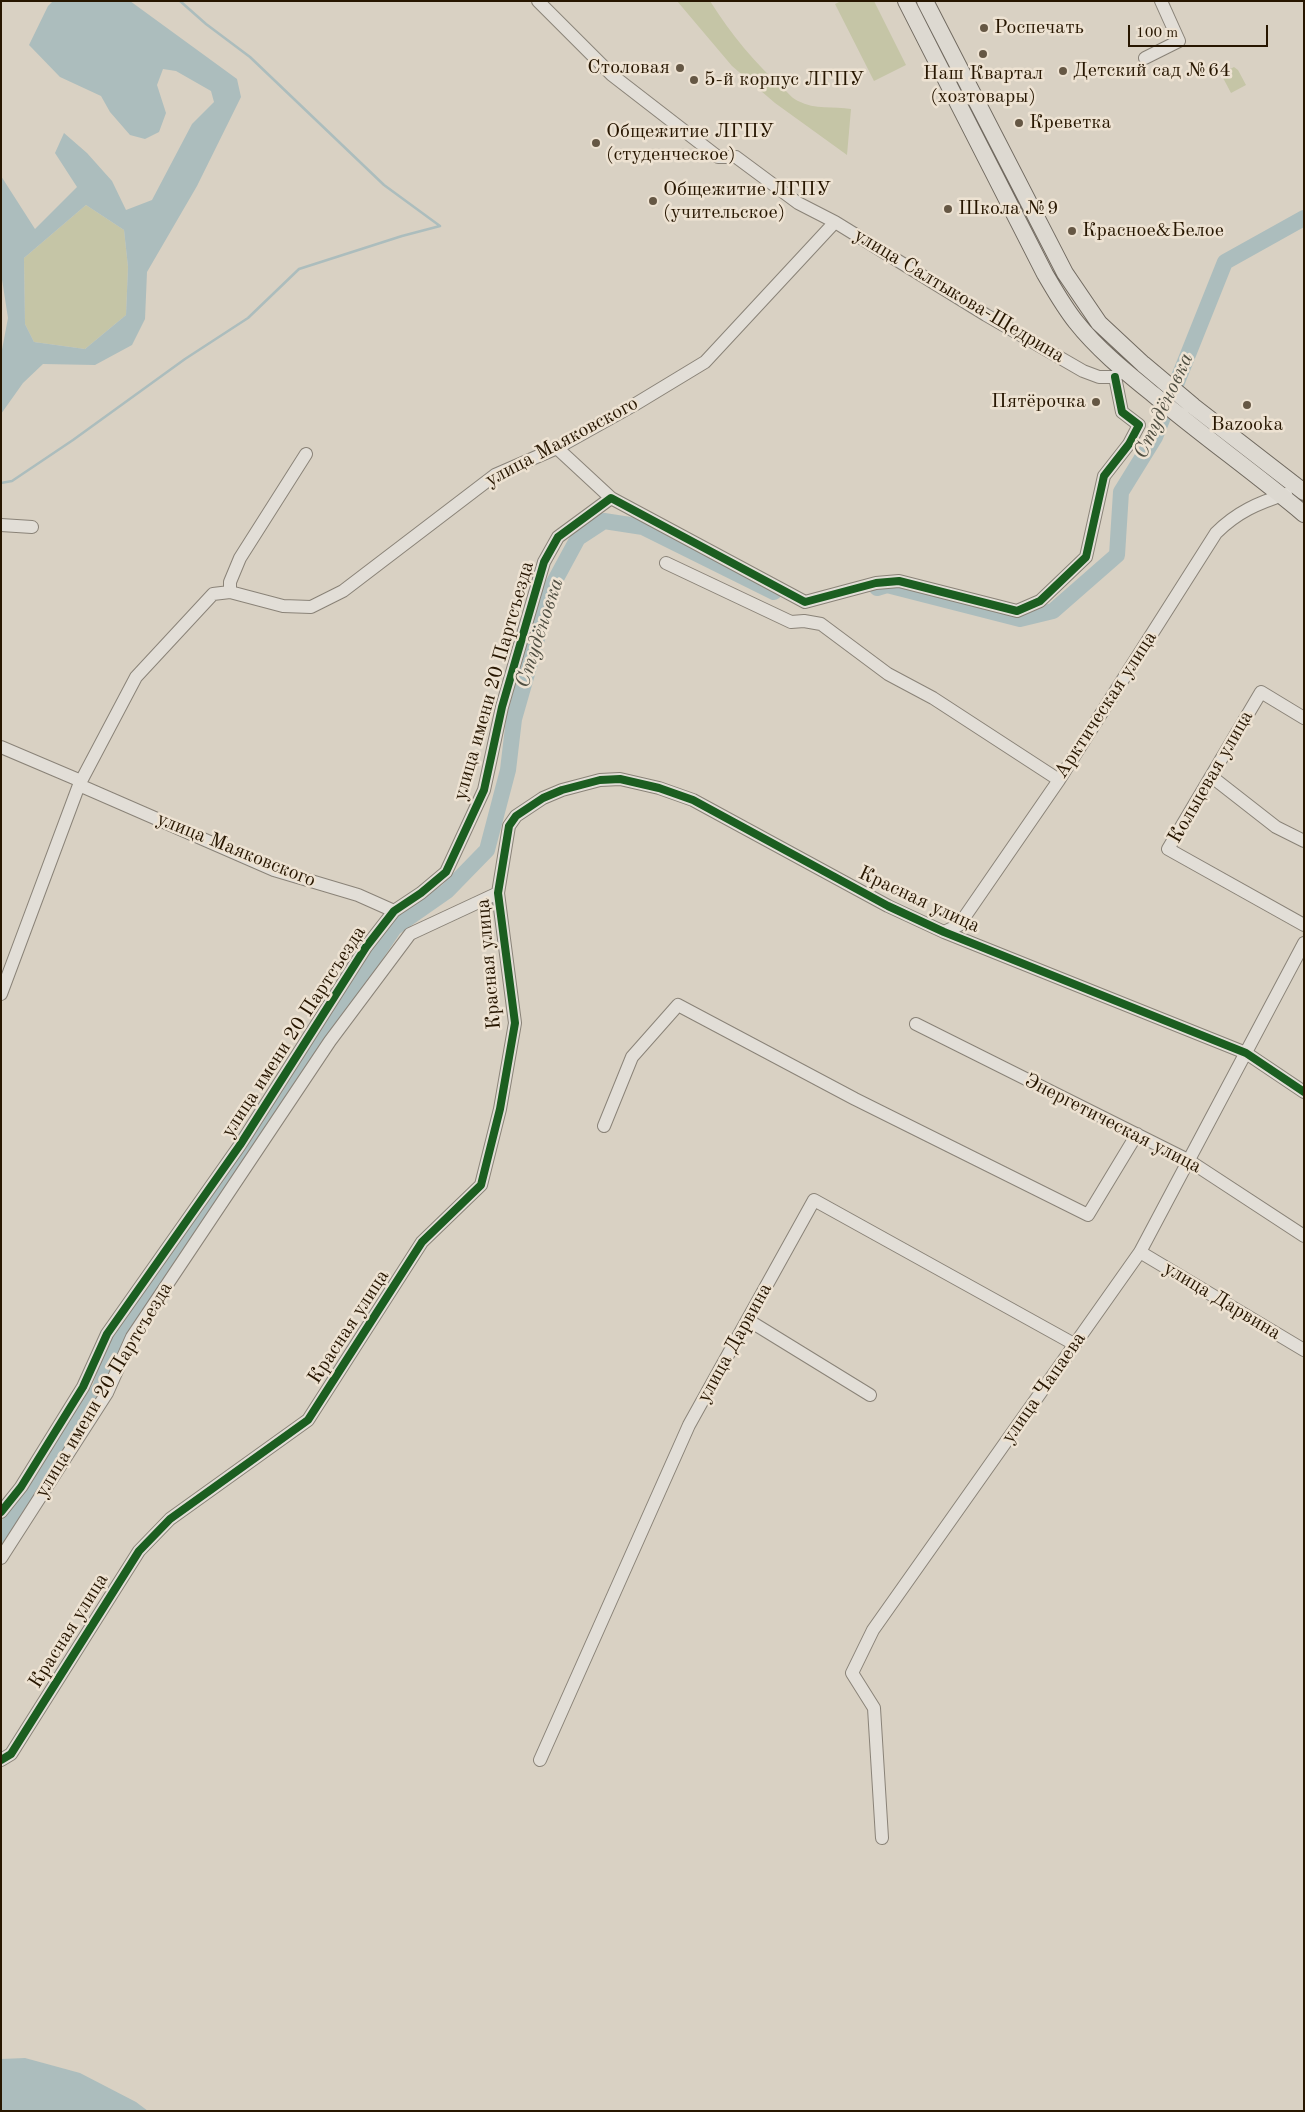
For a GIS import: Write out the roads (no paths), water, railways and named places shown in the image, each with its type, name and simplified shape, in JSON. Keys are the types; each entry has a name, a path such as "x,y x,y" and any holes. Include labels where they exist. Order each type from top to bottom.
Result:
{"main road":[{"path":"906,1 1062,304 1077,324 1123,375 1183,419 1303,498"},
{"path":"925,1 1065,273 1099,323 1267,473 1281,495 1303,498"}],"street":[{"name":"улица Салтыкова-Щедрина","path":"538,1 612,75 718,156 736,157 798,203 835,222 986,315 1083,371 1099,377 1123,375"},
{"path":"1145,58 1179,42 1161,1"},
{"name":"улица Маяковского","path":"230,592 283,606 311,607 343,591 495,475 557,448 705,362 835,222"},
{"path":"557,448 612,498 805,602 876,583 899,582 1017,611 1040,601 1086,557 1104,476 1129,444 1139,425 1122,412 1123,375"},
{"path":"1,994 80,783 136,677 213,594 230,592 230,582 240,558 306,454"},
{"name":"Арктическая улица","path":"944,932 959,925 1059,780 1216,533 1232,517 1272,497 1281,495"},
{"name":"улица имени 20 Партсъезда","path":"1,1512 21,1487 83,1387 107,1334 240,1144 366,947 394,910 421,893 446,872 484,790 502,707 544,562 558,537 612,498"},
{"path":"1,524 32,527"},
{"path":"666,563 791,622 804,621 821,624 888,674 933,698 1059,780"},
{"name":"Кольцевая улица","path":"1304,718 1261,692 1168,849 1304,925"},
{"name":"улица Маяковского","path":"1,747 274,870 358,896 394,910"},
{"path":"1212,777 1276,827 1304,841"},
{"name":"Красная улица","path":"1,1760 11,1754 139,1551 170,1519 308,1420 422,1242 481,1185 500,1109 515,1023 498,892 509,826 516,816 542,798 562,790 600,780 620,779 659,788 693,800 888,906 944,932 1246,1053 1304,1092"},
{"name":"улица имени 20 Партсъезда","path":"1,1558 107,1393 132,1336 336,1033 410,934 498,892"},
{"name":"улица Чапаева","path":"882,1838 874,1708 852,1673 873,1630 1140,1252 1304,943"},
{"path":"604,1126 632,1057 678,1005 856,1099 1088,1215 1137,1134"},
{"name":"Энергетическая улица","path":"916,1024 1188,1160 1304,1236"},
{"name":"улица Дарвина","path":"540,1760 689,1425 814,1200 1074,1344"},
{"name":"улица Дарвина","path":"1140,1252 1304,1350"},
{"path":"748,1320 870,1395"}],"waterway":[{"path":"1,483 12,481 73,440 185,359 248,318 299,269 402,236 440,226 384,185 250,57 206,24 180,1"},
{"name":"Студёновка","path":"877,588 887,585 1020,619 1053,611 1117,555 1121,492 1155,437 1225,262 1304,218"},
{"name":"Студёновка","path":"1,1536 100,1388 116,1341 394,928 447,891 487,850 508,770 514,719 552,586 578,538 604,521 643,527 774,592"}],"place":[{"name":"Роспечать","path":"984,28"},
{"name":"Наш Квартал (хозтовары)","path":"983,54"},
{"name":"Столовая","path":"680,68"},
{"name":"Детский сад №64","path":"1063,71"},
{"name":"5-й корпус ЛГПУ","path":"694,80"},
{"name":"Креветка","path":"1019,123"},
{"name":"Общежитие ЛГПУ (студенческое)","path":"596,143"},
{"name":"Общежитие ЛГПУ (учительское)","path":"653,201"},
{"name":"Школа №9","path":"948,209"},
{"name":"Красное&Белое","path":"1072,231"},
{"name":"Пятёрочка","path":"1096,402"},
{"name":"Bazooka","path":"1247,405"}]}
